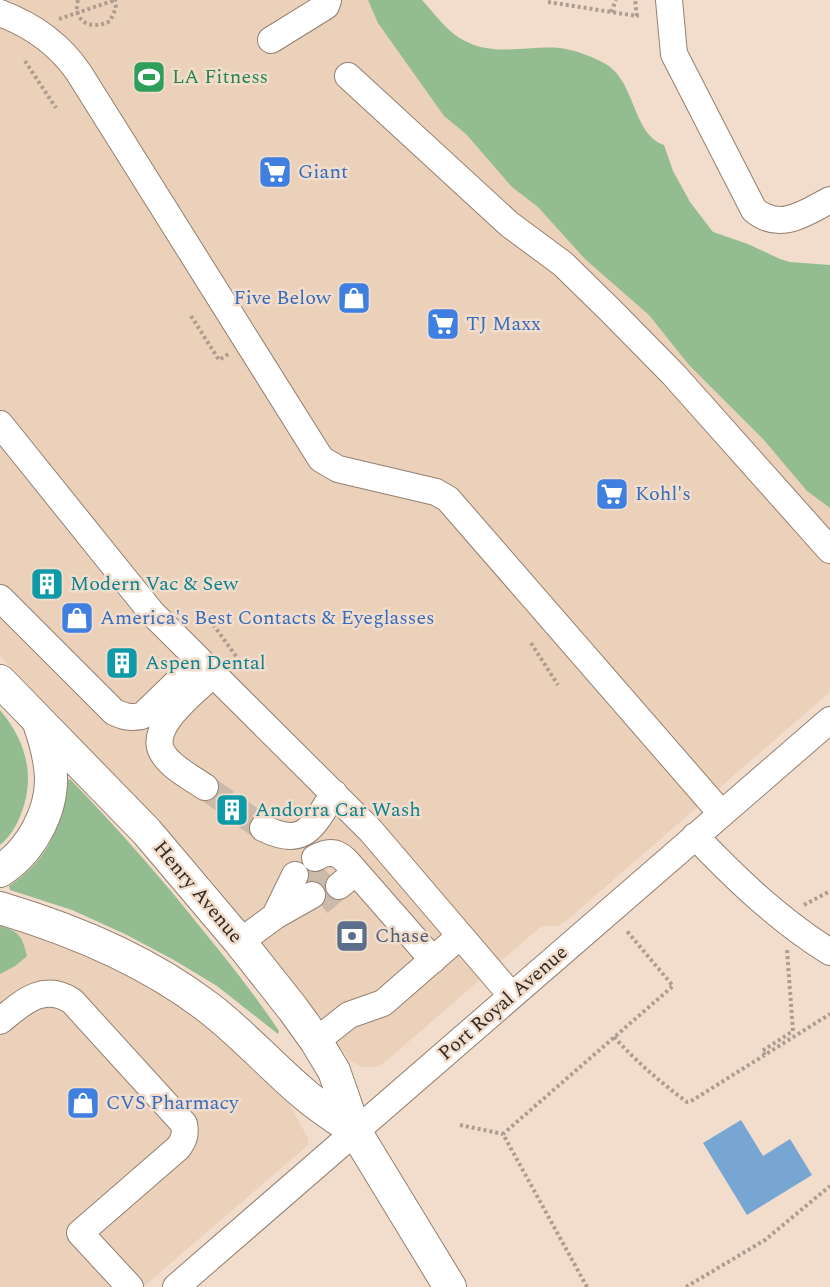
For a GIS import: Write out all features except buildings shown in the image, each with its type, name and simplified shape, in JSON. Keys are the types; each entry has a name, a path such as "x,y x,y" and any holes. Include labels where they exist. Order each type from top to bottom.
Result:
{"main road":[{"name":"Henry Avenue","path":"0,681 147,832 240,942 316,1041 334,1071 355,1131 450,1287"},
{"path":"0,871 23,852 32,840 50,794 50,763 38,720"},
{"name":"Henry Avenue","path":"0,908 96,942 169,981 207,1006 245,1037 303,1093 355,1131"}],"street":[{"path":"271,40 326,6 328,0"},
{"path":"669,0 674,54 754,210 762,217 786,221 830,200"},
{"path":"0,13 39,33 70,60 321,459 338,469 436,492 448,500 721,813"},
{"path":"348,76 509,224 563,264 611,310 682,383 830,550"},
{"path":"0,424 137,597 371,831 511,995"},
{"path":"0,598 114,712 124,717 142,716 206,668"},
{"path":"205,788 169,760 159,744 160,734 206,668"},
{"name":"Port Royal Avenue","path":"176,1287 830,720"},
{"path":"263,828 278,836 290,838 299,836 308,830 318,818 334,793"},
{"path":"695,837 748,890 779,916 830,952"},
{"path":"336,869 433,960"},
{"path":"240,942 308,890 275,916"},
{"path":"316,1041 349,1015 383,1003 460,936"},
{"path":"0,1021 27,1000 38,995 50,992 72,1000 184,1124 186,1133 178,1148 81,1233 130,1287"}],"path":[{"path":"67,26 58,22 78,13 115,0 114,15 103,25 88,24 78,13 78,0"},
{"path":"611,12 616,0"},
{"path":"548,2 637,16 635,0"},
{"path":"25,62 56,108"},
{"path":"191,316 219,360 247,342"},
{"path":"192,624 207,616 238,659"},
{"path":"531,644 558,685"},
{"path":"800,908 830,891"},
{"path":"503,1134 674,986 626,930"},
{"path":"787,945 795,1033"},
{"path":"614,1037 657,1080 687,1102 765,1056 795,1033 830,1014"},
{"path":"460,1125 503,1134 587,1287"},
{"path":"686,1287 765,1240 830,1186"}],"shaded area":[{"path":"0,0 405,0 830,486 830,692 566,921 557,926 539,928 377,1067 362,1067 350,1061 283,968 211,880 131,792 0,656"},
{"path":"0,923 114,966 170,1000 224,1038 266,1077 288,1102 308,1138 308,1145 143,1287 0,1287"}],"green space":[{"path":"368,0 422,0 453,33 476,46 500,49 560,48 604,63 622,81 646,130 664,145 673,171 690,202 713,232 790,262 830,265 830,508 807,491 764,440 689,365 649,315 585,259 538,207 512,187 466,134 444,116 378,23"},
{"path":"0,710 22,747 26,759 28,786 21,814 13,831 0,845"},
{"path":"70,779 137,852 185,909 251,991 279,1031 278,1034 217,986 174,960 72,910 10,890 9,886 34,866 51,840 62,812 67,780"},
{"path":"0,926 12,930 19,936 27,956 0,974"}],"water":[{"path":"741,1120 763,1156 790,1139 812,1175 747,1215 703,1143"}],"tunnel":[{"path":"205,787 263,828"},
{"path":"304,885 324,868"},
{"path":"319,903 339,886"}],"place":[{"name":"LA Fitness","path":"149,77"},
{"name":"Giant","path":"275,172"},
{"name":"Five Below","path":"354,298"},
{"name":"TJ Maxx","path":"443,324"},
{"name":"Kohl's","path":"612,494"},
{"name":"Modern Vac & Sew","path":"47,584"},
{"name":"America's Best Contacts & Eyeglasses","path":"77,618"},
{"name":"Aspen Dental","path":"122,663"},
{"name":"Andorra Car Wash","path":"232,810"},
{"name":"Chase","path":"352,936"},
{"name":"CVS Pharmacy","path":"83,1103"}]}
